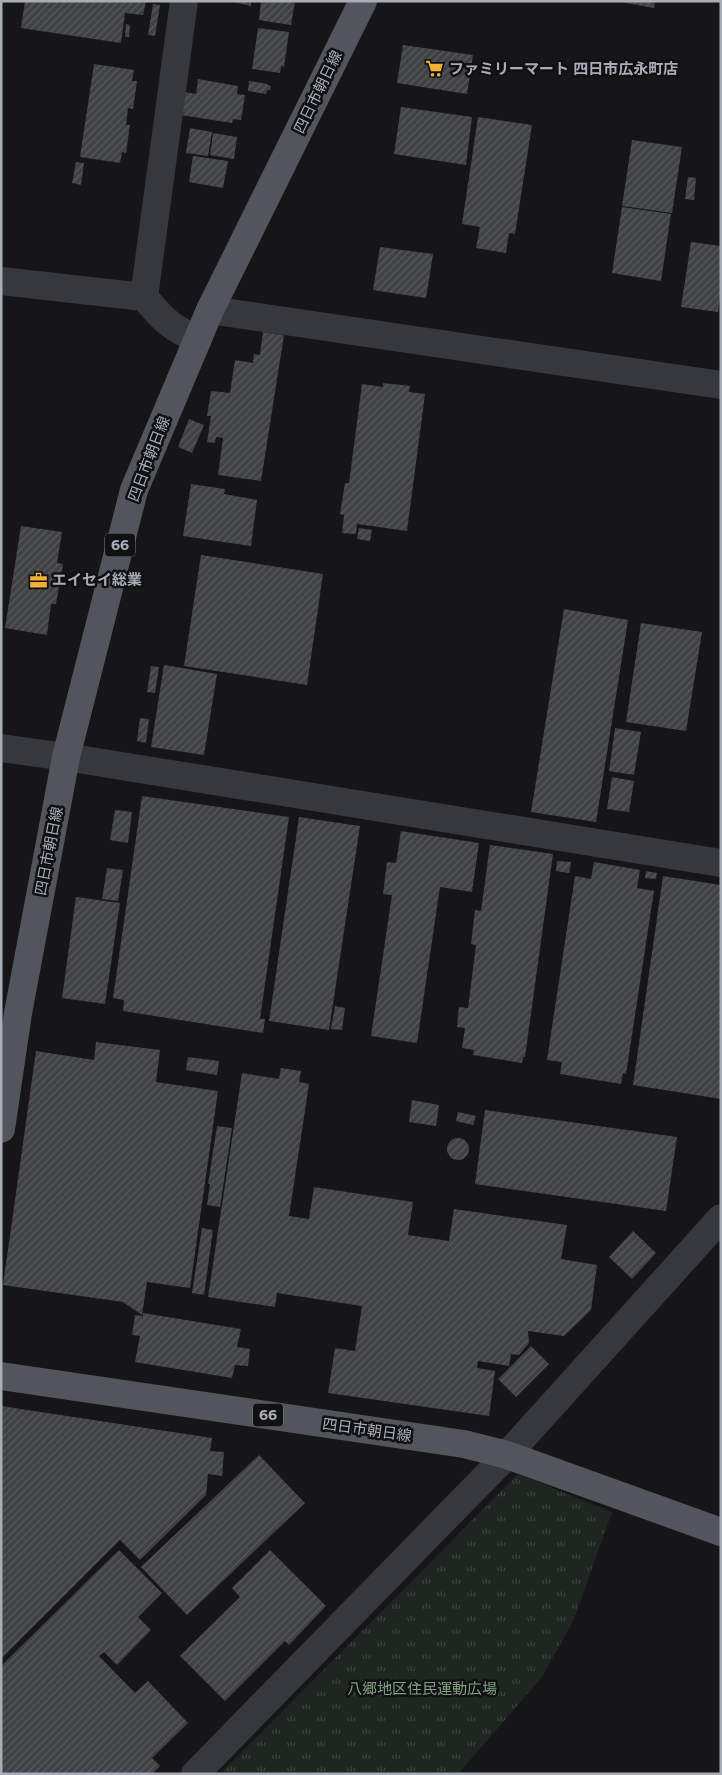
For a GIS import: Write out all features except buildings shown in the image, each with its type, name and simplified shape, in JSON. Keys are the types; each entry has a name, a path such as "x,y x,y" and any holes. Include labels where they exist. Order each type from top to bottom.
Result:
{"main road":[{"name":"四日市朝日線","path":"1,1129 10,1011 66,757 134,490 210,310 364,1"},
{"name":"四日市朝日線","path":"1,1376 464,1444 507,1455 721,1532"}],"street":[{"path":"144,297 184,1"},
{"path":"1,281 144,297 161,318 180,332 198,338"},
{"path":"210,310 721,385"},
{"path":"1,748 721,863"},
{"path":"195,1774 507,1455 721,1218"}],"green space":[{"name":"八郷地区住民運動広場","path":"518,1474 612,1512 574,1619 542,1677 458,1774 220,1774"}],"place":[{"name":"ファミリーマート 四日市広永町店","path":"435,69"},
{"name":"エイセイ総業","path":"38,580"}]}
